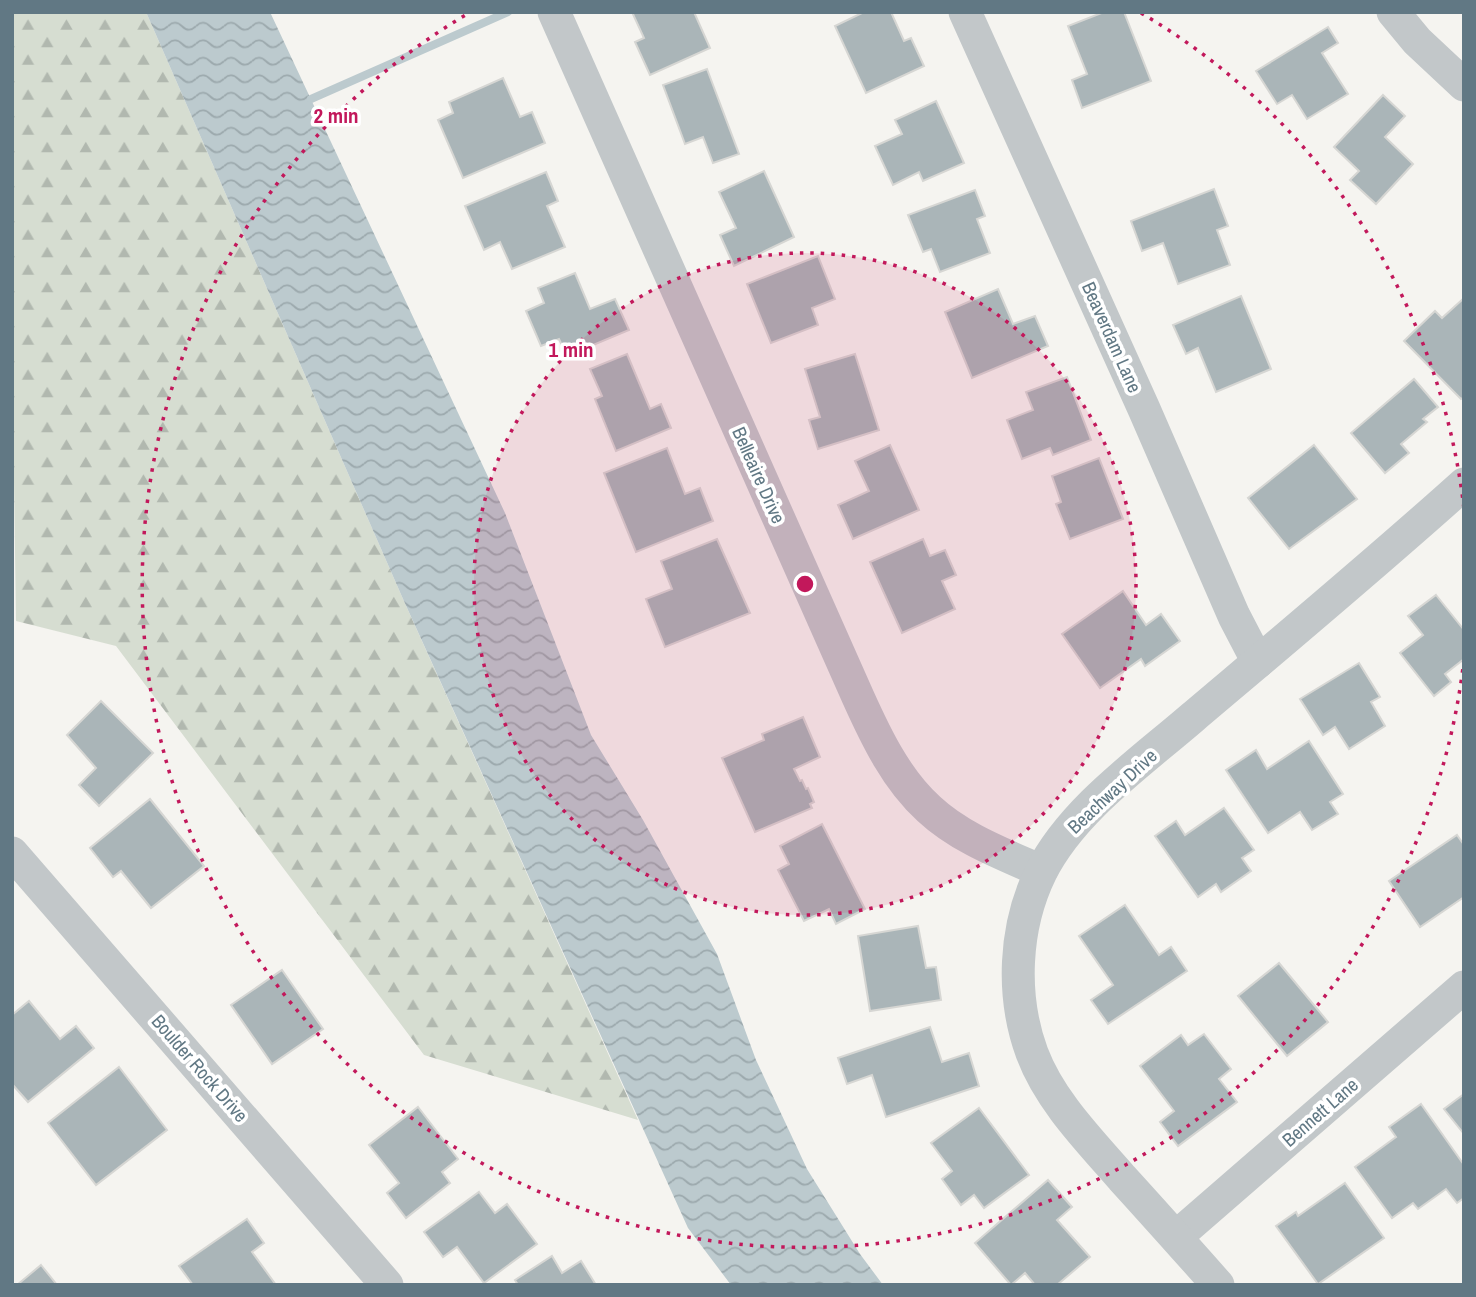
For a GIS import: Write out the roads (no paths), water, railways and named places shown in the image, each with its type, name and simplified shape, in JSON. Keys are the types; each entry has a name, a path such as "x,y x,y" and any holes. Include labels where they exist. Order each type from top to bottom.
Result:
{"street":[{"name":"Belleaire Drive","path":"554,12 878,739 900,775 930,810 965,835 1041,872"},
{"name":"Beaverdam Lane","path":"965,12 1144,408 1234,616 1258,662"},
{"path":"1392,12 1417,41 1464,85"},
{"name":"Beachway Drive","path":"1218,1285 1067,1114 1050,1089 1033,1055 1024,1026 1019,992 1018,962 1026,911 1041,872 1054,849 1081,816 1350,586 1464,484"},
{"name":"Boulder Rock Drive","path":"12,853 387,1285"},
{"name":"Bennett Lane","path":"1176,1237 1464,987"}],"water":[{"path":"146,12 270,12 505,513 591,735 643,820 717,954 756,1060 807,1169 860,1254 883,1285 731,1285 688,1228 403,599"}],"waterway":[{"path":"311,99 508,12"}]}
